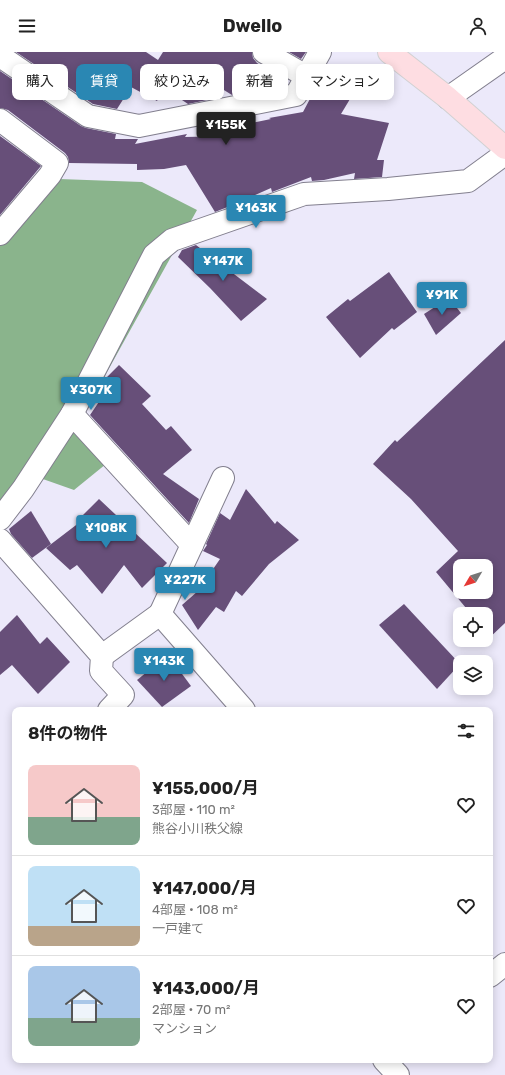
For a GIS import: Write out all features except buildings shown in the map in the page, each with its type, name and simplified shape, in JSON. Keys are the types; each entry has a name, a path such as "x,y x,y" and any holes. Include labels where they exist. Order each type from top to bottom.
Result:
{"main road":[{"path":"389,52 448,98 505,148"}],"street":[{"path":"264,52 296,70"},
{"path":"313,64 320,52"},
{"path":"0,56 88,116 139,126 296,95"},
{"path":"448,98 505,58"},
{"path":"0,120 57,162 50,175 0,234"},
{"path":"0,519 23,489 72,414 154,255 172,240 304,194 388,189 468,181 505,154"},
{"path":"72,414 192,545"},
{"path":"102,656 160,614 223,478"},
{"path":"0,540 102,656 101,671 123,695 112,707"},
{"path":"160,614 241,707"},
{"path":"493,974 505,964"},
{"path":"387,1063 398,1075"}],"green space":[{"path":"59,179 142,182 197,210 77,426 106,464 74,490 40,478 0,515 0,242"}]}
